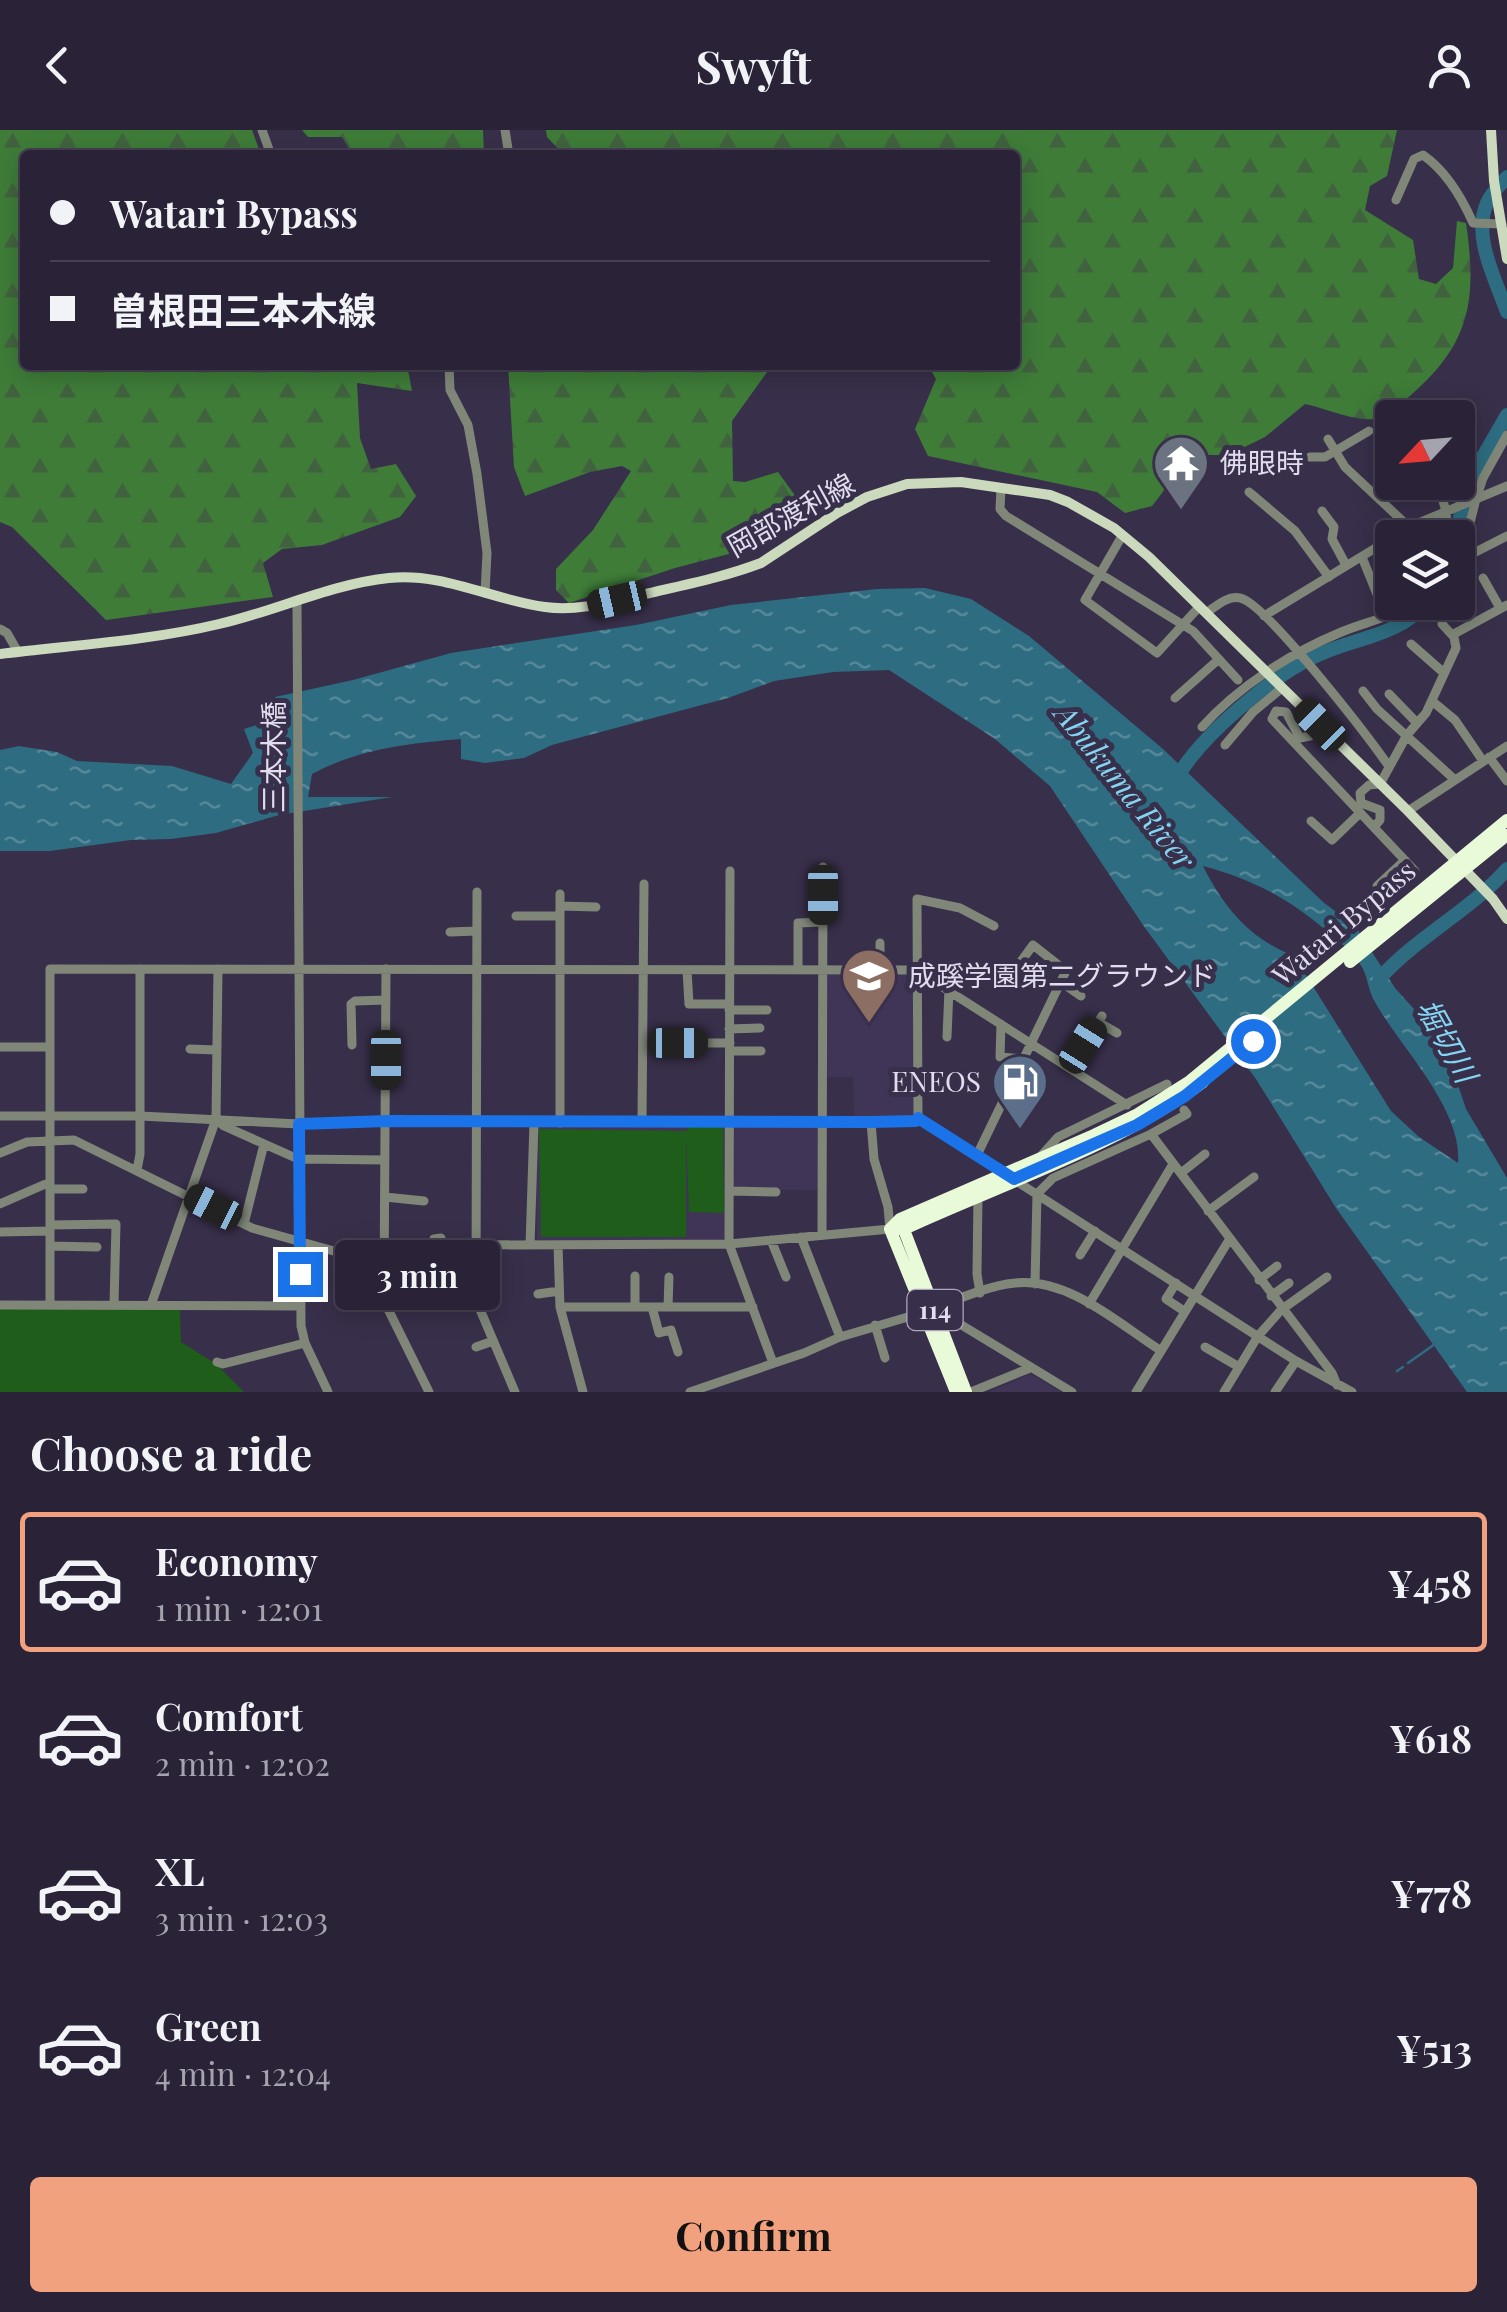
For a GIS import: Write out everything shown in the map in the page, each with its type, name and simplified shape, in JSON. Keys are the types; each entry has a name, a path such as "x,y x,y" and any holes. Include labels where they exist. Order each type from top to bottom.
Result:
{"highway":[{"name":"Watari Bypass","path":"1461,866 1507,820"},
{"name":"Watari Bypass","path":"898,1225 1137,1125 1201,1078 1461,866 1507,835"},
{"name":"Watari Bypass","path":"898,1225 978,1195 1038,1159 1136,1115 1201,1078"},
{"name":"114","path":"898,1225 969,1392"},
{"name":"114","path":"933,1308 956,1392"}],"main road":[{"path":"1491,130 1494,181 1503,209 1496,225 1507,259"},
{"name":"岡部渡利線","path":"0,654 190,630 393,577 434,580 550,608 591,606 743,570 852,505 906,484 961,482 1050,495 1122,536 1148,557 1408,811 1492,899 1507,920"}],"street":[{"path":"1396,200 1414,159 1422,156 1436,166 1462,198 1474,223 1496,225"},
{"path":"448,370 450,390 470,432 479,488 488,553 484,593"},
{"path":"1310,458 1318,459 1370,432"},
{"path":"1471,520 1482,478 1507,435"},
{"path":"1328,440 1345,468 1401,520"},
{"path":"1425,520 1507,486"},
{"path":"1002,488 1000,509 1006,516 1183,623 1238,680"},
{"path":"1249,492 1295,531 1329,577"},
{"path":"1443,500 1447,520"},
{"path":"1322,511 1334,527 1332,539 1346,566"},
{"path":"1122,536 1085,600 1157,653 1183,623 1203,610 1242,598 1311,666 1388,765"},
{"path":"1475,555 1507,536"},
{"path":"1264,616 1375,549"},
{"path":"1362,557 1375,589"},
{"path":"1452,634 1503,607 1484,578"},
{"name":"三本木橋","path":"296,602 300,1306 304,1343 328,1392"},
{"path":"1202,728 1267,672 1342,632 1378,620"},
{"path":"1374,828 1380,820 1380,810 1361,803 1360,793 1369,784 1380,784 1407,734 1432,701 1456,648 1443,620"},
{"path":"0,628 7,632 18,652"},
{"path":"1410,644 1444,674"},
{"path":"1175,698 1219,659"},
{"path":"1225,745 1281,687"},
{"path":"1362,691 1454,780"},
{"path":"1389,694 1418,723"},
{"path":"1432,701 1455,720 1507,781"},
{"path":"1320,725 1310,736 1300,738 1286,712 1276,712 1272,719 1415,872"},
{"path":"1408,811 1507,746"},
{"path":"1311,821 1332,840 1360,813"},
{"path":"1377,886 1405,860"},
{"path":"822,1235 823,868"},
{"path":"730,871 729,1244 774,1363"},
{"path":"642,1120 644,884"},
{"path":"478,892 476,1291 514,1392"},
{"path":"560,894 560,1123"},
{"path":"918,1118 917,899 960,908 994,926"},
{"path":"516,916 596,906"},
{"path":"798,970 798,922 823,922"},
{"path":"450,932 478,932"},
{"path":"880,943 880,970"},
{"path":"978,1155 1066,970 1032,945 1014,971"},
{"path":"50,1306 50,969 916,970 1127,1104"},
{"path":"137,1170 140,969"},
{"path":"151,1306 216,1119 218,969"},
{"path":"386,969 384,1265 388,1309 429,1392"},
{"path":"687,970 689,1004 767,1010"},
{"path":"1061,982 1081,996"},
{"path":"947,1037 949,989"},
{"path":"352,1045 351,1004 386,1000"},
{"path":"1069,1068 1100,1019 1117,1034"},
{"path":"1001,1024 1000,1057 1024,1059"},
{"path":"729,1030 760,1028"},
{"path":"678,1043 761,1051"},
{"path":"0,1048 50,1047"},
{"path":"190,1050 216,1050"},
{"path":"1038,1159 1058,1137 1167,1084"},
{"path":"1034,1284 1036,1194 1053,1178 1152,1134 1187,1114 1184,1110"},
{"path":"0,1116 140,1116 299,1124 871,1122 918,1118"},
{"path":"918,1118 1296,1361 1352,1392"},
{"path":"216,1119 298,1159 386,1160"},
{"path":"478,1245 729,1244 898,1225 888,1207 874,1159 871,1122"},
{"path":"530,1245 534,1123"},
{"path":"1152,1134 1338,1386"},
{"path":"0,1153 27,1142 74,1140 244,1224 476,1291"},
{"path":"244,1224 264,1144"},
{"path":"1181,1173 1205,1154"},
{"path":"1089,1304 1174,1164"},
{"path":"1208,1210 1254,1177"},
{"path":"0,1204 50,1185 84,1189"},
{"path":"729,1191 776,1192"},
{"path":"978,1195 980,1293"},
{"path":"385,1197 424,1201"},
{"path":"0,1232 116,1224 114,1306"},
{"path":"1080,1255 1095,1231"},
{"path":"800,1237 840,1337"},
{"path":"433,1279 434,1238 441,1238"},
{"path":"771,1240 786,1277"},
{"path":"1136,1392 1228,1240"},
{"path":"558,1244 560,1307 583,1392"},
{"path":"50,1246 97,1247"},
{"path":"1258,1280 1277,1266"},
{"path":"635,1307 636,1276"},
{"path":"668,1307 670,1277"},
{"path":"1224,1392 1258,1336 1282,1310 1328,1277"},
{"path":"690,1392 875,1325 1014,1282 1068,1292 1160,1350"},
{"path":"1176,1283 1166,1300 1184,1311"},
{"path":"1271,1296 1289,1283"},
{"path":"538,1294 559,1291"},
{"path":"456,1305 478,1303"},
{"path":"0,1305 300,1306"},
{"path":"560,1307 753,1307"},
{"path":"652,1307 659,1333 671,1330 678,1352"},
{"path":"933,1308 1072,1392"},
{"path":"875,1325 885,1358"},
{"path":"476,1347 493,1340"},
{"path":"217,1362 223,1364 304,1343"},
{"path":"1204,1348 1239,1367"},
{"path":"560,1363 574,1358"},
{"path":"1274,1392 1296,1361"},
{"path":"969,1392 1030,1368"}],"shaded area":[{"name":"成蹊学園第二グラウンド","path":"913,972 914,1117 854,1117 853,1077 826,1077 825,973"},
{"path":"535,1126 819,1126 819,1190 726,1189 725,1240 537,1240"},
{"path":"1030,1374 1062,1392 988,1392"}],"green space":[{"path":"0,130 252,130 259,150 20,150 20,370 408,370 412,391 357,383 360,438 371,469 396,464 416,496 400,517 322,545 282,549 263,563 273,597 106,620 12,527 0,522"},
{"path":"302,130 483,130 484,150 350,150 342,137 308,137"},
{"path":"546,130 1397,130 1387,176 1370,186 1365,210 1413,240 1419,279 1436,284 1453,268 1457,221 1466,223 1469,297 1458,338 1431,376 1406,400 1375,400 1375,418 1365,419 1305,404 1265,437 1228,455 1192,455 1152,506 1125,513 1097,492 928,456 915,429 936,379 931,370 1020,370 1020,150 559,150 547,137"},
{"path":"508,370 768,370 732,421 733,481 745,482 778,472 804,508 752,548 675,568 569,603 556,590 556,569 593,530 631,471 622,466 590,472 525,496 514,467"},
{"path":"723,1125 724,1213 689,1212 686,1135 686,1237 541,1237 539,1129 687,1131 688,1126"},
{"path":"0,1309 180,1309 181,1342 216,1364 244,1392 0,1392"}],"water":[{"name":"Abukuma River","path":"925,588 971,599 1029,636 1163,749 1323,902 1356,927 1395,988 1424,1020 1455,1076 1466,1109 1507,1178 1507,1392 1467,1392 1336,1208 1256,1079 1143,925 1050,786 995,739 889,670 833,672 774,681 728,698 552,745 524,758 485,763 461,759 461,739 366,753 312,774 308,797 392,797 279,815 216,833 50,851 0,851 0,750 19,746 57,752 77,761 172,766 231,784 253,753 244,729 282,717 275,697 451,653 636,625 731,605 877,589","holes":["1203,866 1287,901 1332,935 1357,960 1375,1002 1441,1100 1457,1142 1458,1163 1419,1137 1391,1111 1294,956 1251,931 1220,895"]}],"waterway":[{"path":"1507,177 1487,203 1482,230 1487,258 1507,312"},
{"path":"1459,520 1466,486 1507,415"},
{"path":"1176,779 1219,727 1278,678 1316,656 1407,620"},
{"name":"堀切川","path":"1382,984 1380,978 1395,963 1507,869"},
{"path":"1408,1363 1435,1344"},
{"path":"1397,1371 1403,1367"}],"place":[{"name":"佛眼時","path":"1181,512"},
{"name":"成蹊学園第二グラウンド","path":"869,1025"},
{"name":"ENEOS","path":"1020,1131"}],"route":[{"path":"300,1274 299,1124 871,1122 918,1118 1014,1179 1137,1125 1185,1096 1253,1041"}]}
